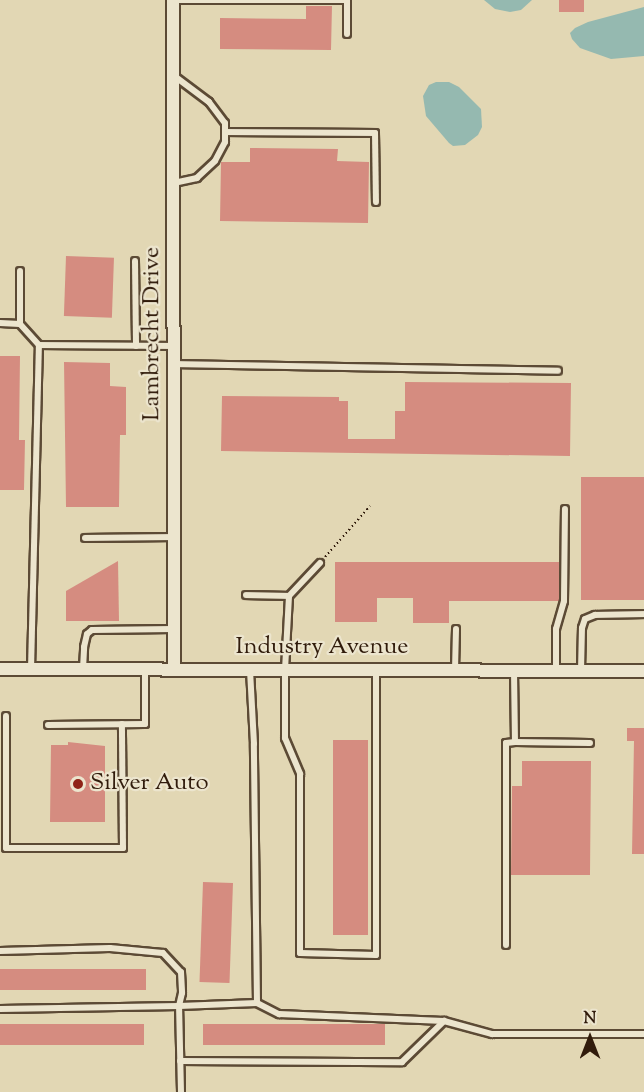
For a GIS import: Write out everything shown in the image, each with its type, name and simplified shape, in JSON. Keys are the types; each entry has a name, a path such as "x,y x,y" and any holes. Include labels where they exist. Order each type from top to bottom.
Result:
{"street":[{"name":"Lambrecht Drive","path":"173,0 174,669"},
{"name":"Industry Avenue","path":"0,669 644,671"}],"lane":[{"path":"173,0 347,0 347,34"},
{"path":"173,75 209,102 225,123 225,142 215,162 196,178 173,183"},
{"path":"225,132 375,133 375,202"},
{"path":"135,261 136,346"},
{"path":"21,271 20,324 39,345 31,669"},
{"path":"0,323 20,324"},
{"path":"39,345 174,346"},
{"path":"174,364 558,371"},
{"path":"556,670 556,628 564,601 565,509"},
{"path":"85,538 174,537"},
{"path":"320,563 289,596 285,669 285,738 300,774 300,954 376,955 376,670"},
{"path":"246,595 289,596"},
{"path":"581,671 582,628 585,620 595,615 644,614"},
{"path":"83,669 84,647 87,634 92,630 174,629"},
{"path":"455,670 456,629"},
{"path":"48,725 145,724 145,669"},
{"path":"249,669 254,744 257,1004"},
{"path":"514,670 515,742"},
{"path":"6,716 6,848 123,848 122,724"},
{"path":"506,945 506,743 590,743"},
{"path":"0,951 110,948 163,953 181,972 182,993 179,1006 181,1092"},
{"path":"0,1009 257,1004 279,1014 444,1021 492,1034 644,1034"},
{"path":"180,1061 402,1062 444,1021"}],"path":[{"path":"320,563 370,506"}],"water":[{"path":"484,0 532,0 521,10 510,12 495,9"},
{"path":"644,7 644,56 611,59 580,48 572,39 570,33 588,22"},
{"path":"436,82 449,82 459,87 481,109 482,127 478,135 465,145 453,146 426,116 423,96 429,85"}],"building":[{"path":"559,0 584,0 584,12 559,12"},
{"path":"306,6 332,6 331,50 220,49 220,18 306,19"},
{"path":"250,148 338,149 337,161 369,162 368,223 220,221 221,162 250,162"},
{"path":"66,256 114,258 112,318 64,316"},
{"path":"0,356 20,356 19,440 25,440 24,490 0,490"},
{"path":"64,362 110,363 110,386 126,387 126,435 120,435 119,507 66,507"},
{"path":"405,382 571,383 570,456 221,451 222,396 339,397 339,401 348,401 348,439 395,439 395,411 405,411"},
{"path":"581,477 644,477 644,600 581,600"},
{"path":"118,561 119,621 66,621 66,591"},
{"path":"335,562 559,562 559,601 449,601 449,623 413,623 413,598 377,598 377,622 335,622"},
{"path":"627,728 644,728 644,854 632,854 634,741 627,741"},
{"path":"333,740 368,740 368,935 333,935"},
{"name":"Silver Auto","path":"68,742 105,746 105,822 50,822 51,745 68,745"},
{"path":"522,761 591,761 590,875 511,875 512,786 522,786"},
{"path":"203,882 233,883 229,983 200,982"},
{"path":"0,969 146,969 146,990 0,990"},
{"path":"0,1024 144,1024 144,1045 0,1045"},
{"path":"203,1024 385,1024 385,1045 203,1045"}],"place":[{"name":"Silver Auto","path":"78,784"}]}
